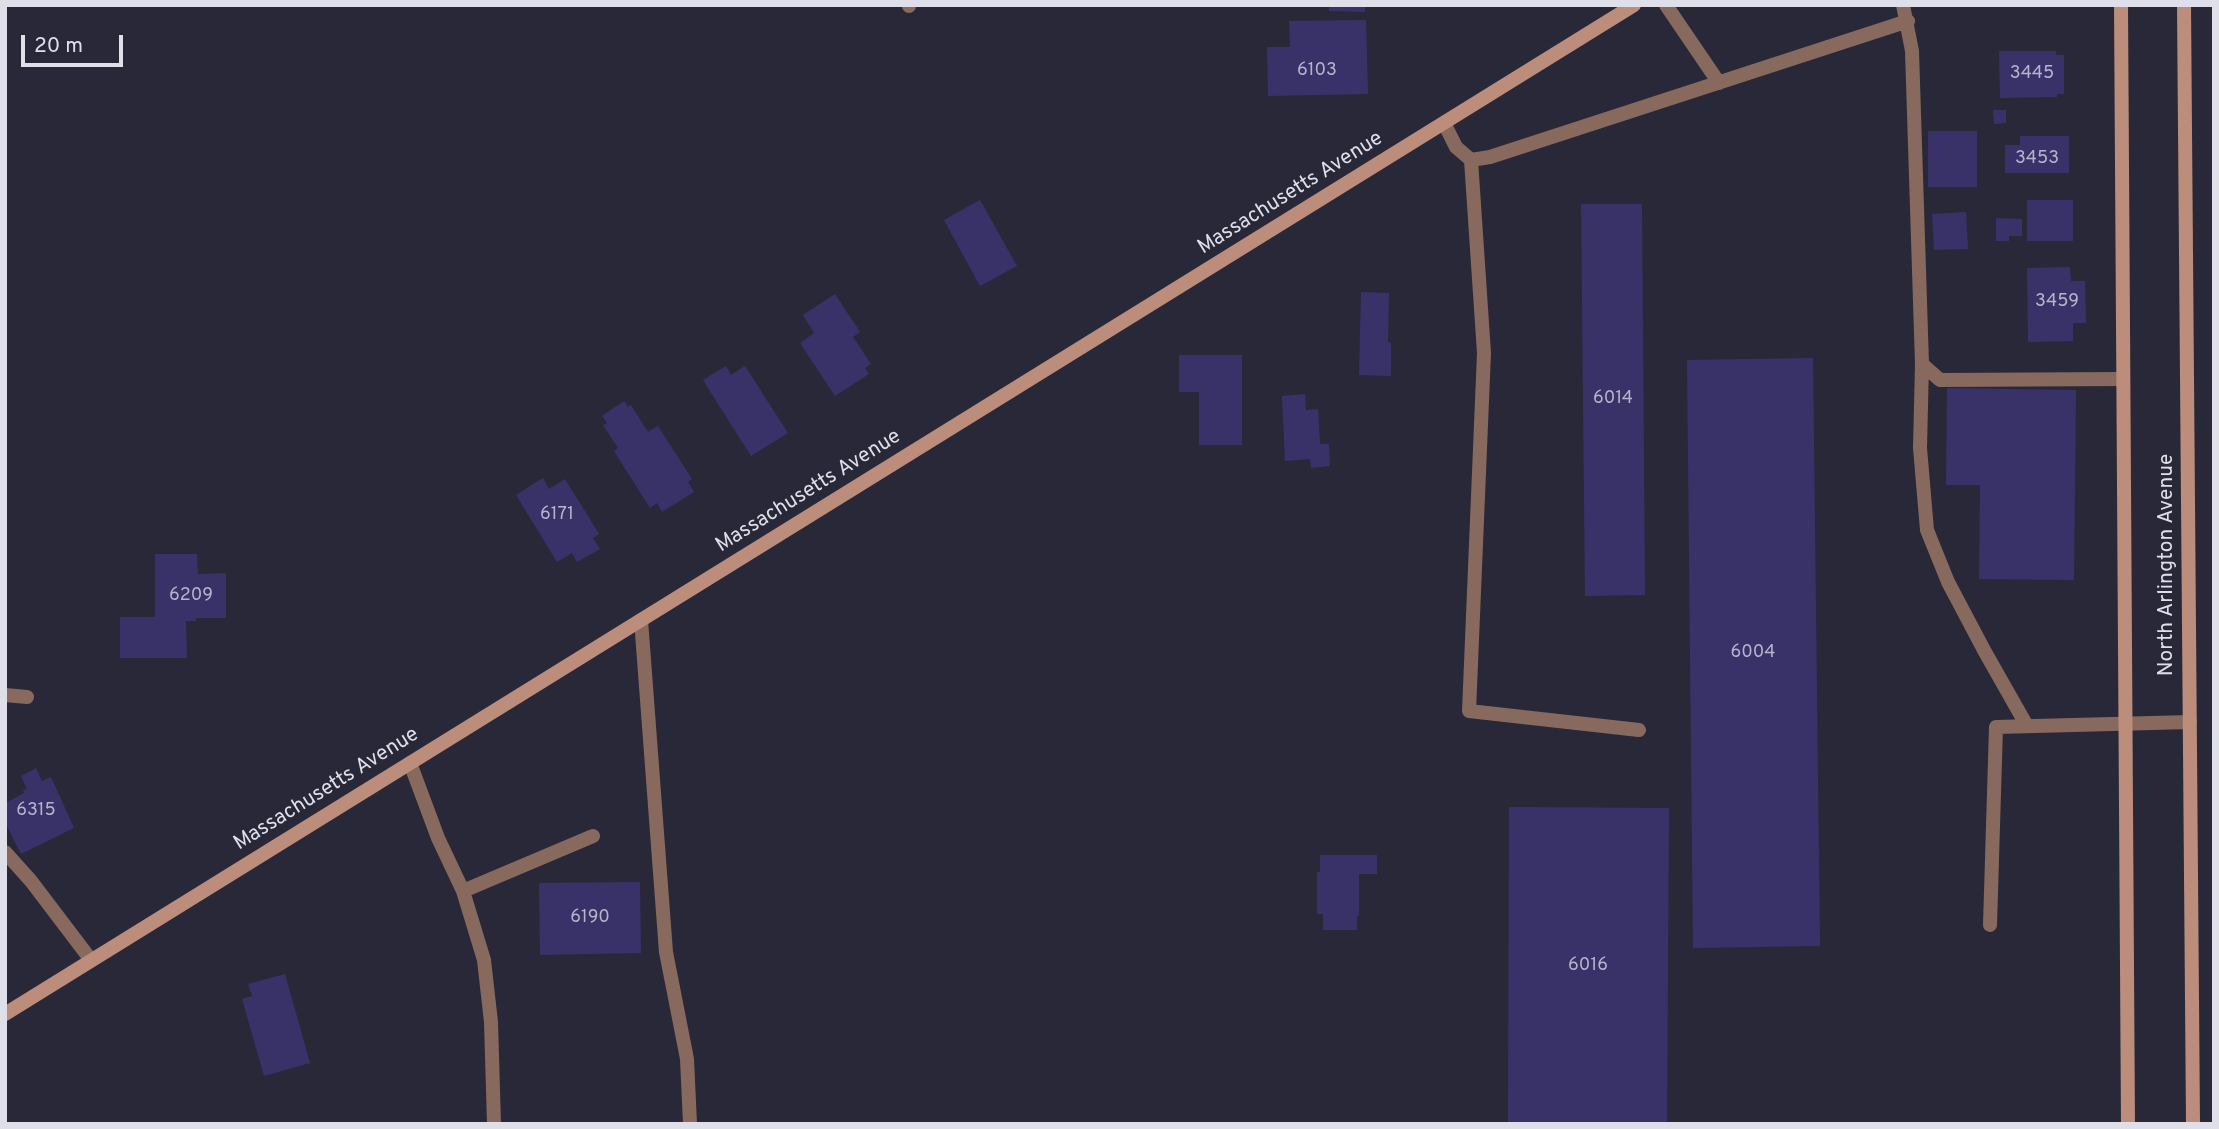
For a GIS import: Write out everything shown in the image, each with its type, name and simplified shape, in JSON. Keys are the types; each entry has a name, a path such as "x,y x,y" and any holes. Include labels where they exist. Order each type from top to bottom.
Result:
{"main road":[{"name":"Massachusetts Avenue","path":"5,1014 1634,5"},
{"name":"North Arlington Avenue","path":"2121,5 2128,1124"},
{"name":"North Arlington Avenue","path":"2184,5 2193,1124"}],"lane":[{"path":"1666,5 1719,83"},
{"path":"1903,5 1912,51 1922,364 1920,448 1927,530 1948,582 2027,726"},
{"path":"1471,160 1490,157 1908,21"},
{"path":"1444,123 1456,146 1471,160 1484,353 1469,711 1639,730"},
{"path":"1922,364 1941,380 2123,379"},
{"path":"640,621 666,952 687,1059 690,1124"},
{"path":"5,695 27,697"},
{"path":"1990,925 1996,727 2190,722"},
{"path":"410,763 438,838 463,891 484,960 491,1022 494,1124"},
{"path":"463,891 593,836"},
{"path":"5,852 32,881 91,960"}],"building":[{"path":"1329,5 1365,5 1365,12 1329,11"},
{"path":"1366,20 1368,94 1268,96 1267,47 1290,47 1289,21"},
{"path":"1999,51 2056,51 2056,55 2064,55 2064,94 2057,94 2057,97 2000,98"},
{"path":"1993,110 2006,110 2006,123 1994,124"},
{"path":"1928,131 1977,131 1977,187 1928,187"},
{"path":"2020,136 2069,136 2069,173 2005,173 2005,145 2020,145"},
{"path":"980,200 1017,266 980,286 944,220"},
{"path":"2027,200 2073,200 2073,241 2027,241"},
{"path":"1581,204 1642,204 1645,595 1585,596"},
{"path":"1966,212 1968,249 1934,250 1932,214"},
{"path":"1996,218 2022,219 2022,236 2009,236 2009,241 1996,241"},
{"path":"2070,267 2071,281 2085,281 2086,323 2073,323 2073,341 2028,342 2027,268"},
{"path":"1361,292 1389,293 1388,342 1391,343 1391,376 1359,375"},
{"path":"835,294 860,332 853,337 871,364 865,368 869,374 835,396 800,343 814,333 803,315"},
{"path":"1179,355 1242,355 1242,445 1199,445 1199,392 1179,392"},
{"path":"1813,358 1820,946 1693,948 1687,360"},
{"path":"726,366 731,375 745,366 788,433 751,456 703,380"},
{"path":"1947,388 2076,390 2074,580 1979,579 1980,485 1946,485"},
{"path":"1305,394 1306,410 1318,409 1320,444 1329,444 1330,466 1311,468 1310,459 1285,461 1282,396"},
{"path":"624,401 628,407 631,405 648,432 658,426 692,479 688,482 694,492 662,512 657,503 650,508 614,451 618,448 603,425 607,423 602,416"},
{"path":"543,478 549,489 565,479 599,534 593,538 600,549 577,562 572,553 557,562 516,495"},
{"path":"155,554 197,554 198,574 226,573 226,618 196,618 196,621 186,621 187,658 120,658 120,617 155,617"},
{"path":"36,768 42,781 51,777 74,828 21,854 5,822 5,803 24,793 23,790 27,789 21,776"},
{"path":"1509,807 1669,808 1667,1124 1508,1124"},
{"path":"1320,855 1377,855 1377,874 1359,874 1357,930 1323,930 1323,914 1317,914 1317,872 1320,872"},
{"path":"640,882 641,953 540,955 539,883"},
{"path":"285,974 310,1063 264,1076 242,999 252,996 248,984"}]}
